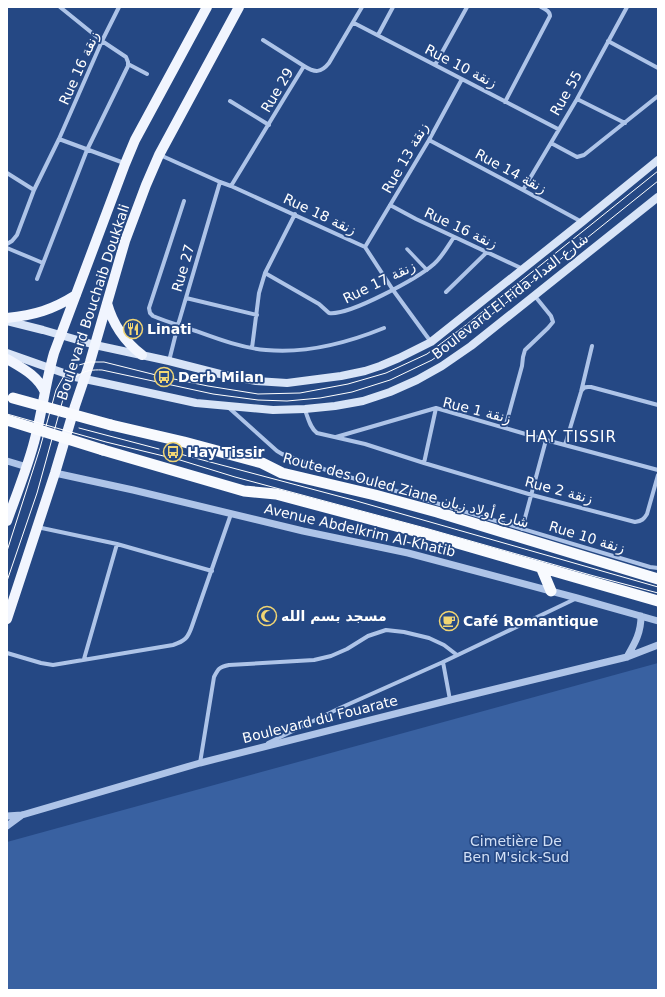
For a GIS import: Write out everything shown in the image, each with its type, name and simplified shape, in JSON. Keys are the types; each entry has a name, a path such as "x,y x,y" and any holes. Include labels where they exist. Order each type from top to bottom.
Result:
{"highway":[{"name":"Route des Ouled Ziane شارع أولاد زيان","path":"10,397 111,425 184,442 262,463 282,473 375,495 437,512 658,578"},
{"path":"7,420 244,491 276,494 426,534 658,601"},
{"path":"541,567 551,591"}],"main road":[{"name":"Boulevard Bouchaib Doukkali","path":"8,517 34,444 44,392 60,335 125,164 136,140 207,7"},
{"name":"Boulevard Bouchaib Doukkali","path":"7,619 95,345 125,241 146,185 159,155 239,7"},
{"name":"Boulevard El Fida شارع الفداء","path":"7,321 95,345 256,381 287,383 341,376 365,371 399,358 431,342 658,160"},
{"name":"Boulevard El Fida شارع الفداء","path":"7,353 84,379 196,403 273,410 334,406 363,400 390,392 417,380 442,366 471,346 658,197"},
{"path":"7,318 45,311 76,296"},
{"path":"107,304 118,330 129,344 142,355"},
{"path":"7,359 32,374 39,382 44,392"}],"street":[{"path":"37,279 87,150 128,66 126,58 102,41 60,7"},
{"name":"Rue 16 زنقة","path":"7,244 17,235 34,190 119,7"},
{"name":"Rue 29","path":"231,186 304,66 314,71 325,69 354,23 362,7"},
{"path":"378,35 393,7"},
{"path":"435,66 467,7"},
{"path":"506,102 550,16 548,11 541,7"},
{"name":"Rue 55","path":"523,190 577,99 627,7"},
{"name":"Rue 10 زنقة","path":"354,23 558,129"},
{"path":"263,40 304,66"},
{"path":"608,41 658,68"},
{"path":"128,64 147,74"},
{"name":"Rue 13 زنقة","path":"365,247 429,140 462,79"},
{"path":"551,143 577,157 584,155 625,124 658,96"},
{"path":"577,99 625,124"},
{"path":"230,101 269,125"},
{"path":"59,139 125,164"},
{"name":"Rue 14 زنقة","path":"429,140 582,222"},
{"name":"Rue 18 زنقة","path":"159,155 295,214 365,247 393,290 431,342"},
{"path":"7,173 34,190"},
{"name":"Rue 27","path":"168,361 220,182"},
{"path":"184,201 149,310 153,316 225,342 252,348 280,351 295,351 317,348 362,337 384,328"},
{"name":"Rue 16 زنقة","path":"390,205 416,219 523,269"},
{"path":"252,348 259,293 265,273 295,214"},
{"name":"Rue 17 زنقة","path":"265,273 319,304 329,313 338,313 349,310 393,290 427,270 436,262 454,237"},
{"path":"7,248 43,263"},
{"name":"Rue 17 زنقة","path":"407,250 427,270"},
{"path":"446,292 487,252"},
{"path":"505,428 525,350 553,322 551,316 534,295"},
{"path":"186,298 257,315"},
{"path":"565,445 581,392 592,346"},
{"path":"581,392 586,386 658,405"},
{"name":"Rue 10 زنقة","path":"226,406 282,454 329,471 650,567 658,568"},
{"path":"336,437 436,408"},
{"name":"Rue 1 زنقة","path":"424,463 436,408 546,440 658,470"},
{"name":"Rue 2 زنقة","path":"304,409 313,431 317,433 364,444 532,495 635,522 644,519 647,514 658,475"},
{"path":"522,529 546,440"},
{"path":"7,461 27,467"},
{"name":"Avenue Abdelkrim Al-Khatib","path":"55,473 134,490 303,531 408,552 658,621"},
{"path":"7,653 40,664 53,665 173,645 182,642 188,636 192,626 231,514"},
{"path":"36,527 117,544 212,571"},
{"path":"84,659 117,544"},
{"path":"256,749 340,708 443,662 577,598"},
{"path":"627,657 636,642 641,624 641,616"},
{"path":"200,763 214,677 222,666 314,660 331,656 368,636 386,630 404,632 430,638 444,645 457,655"},
{"name":"Boulevard du Fouarate","path":"7,816 22,815 200,763 627,657 658,645"},
{"path":"443,662 450,700"},
{"name":"Boulevard du Fouarate","path":"7,826 22,815"}],"green space":[{"name":"Cimetière De Ben M'sick-Sud","path":"658,663 658,990 7,990 7,842"}],"tram line":[{"path":"7,551 40,448 56,390 68,370 75,366 90,362 104,362 164,377 258,394 300,393 348,384 386,373 427,354 466,325 658,171"},
{"path":"7,581 37,493 65,392 72,381 80,374 89,371 102,370 213,394 258,400 287,401 320,398 352,392 390,380 432,360 471,331 658,181"},
{"path":"7,414 106,442 180,460 235,477 658,593"},
{"path":"79,428 159,449"},
{"path":"180,454 353,500 658,587"}],"place":[{"name":"Linati","path":"133,329"},
{"name":"Derb Milan","path":"164,377"},
{"name":"Hay Tissir","path":"173,452"},
{"name":"مسجد بسم الله","path":"267,616"},
{"name":"Café Romantique","path":"449,621"}],"district":[{"name":"HAY TISSIR","path":"571,437"}]}
